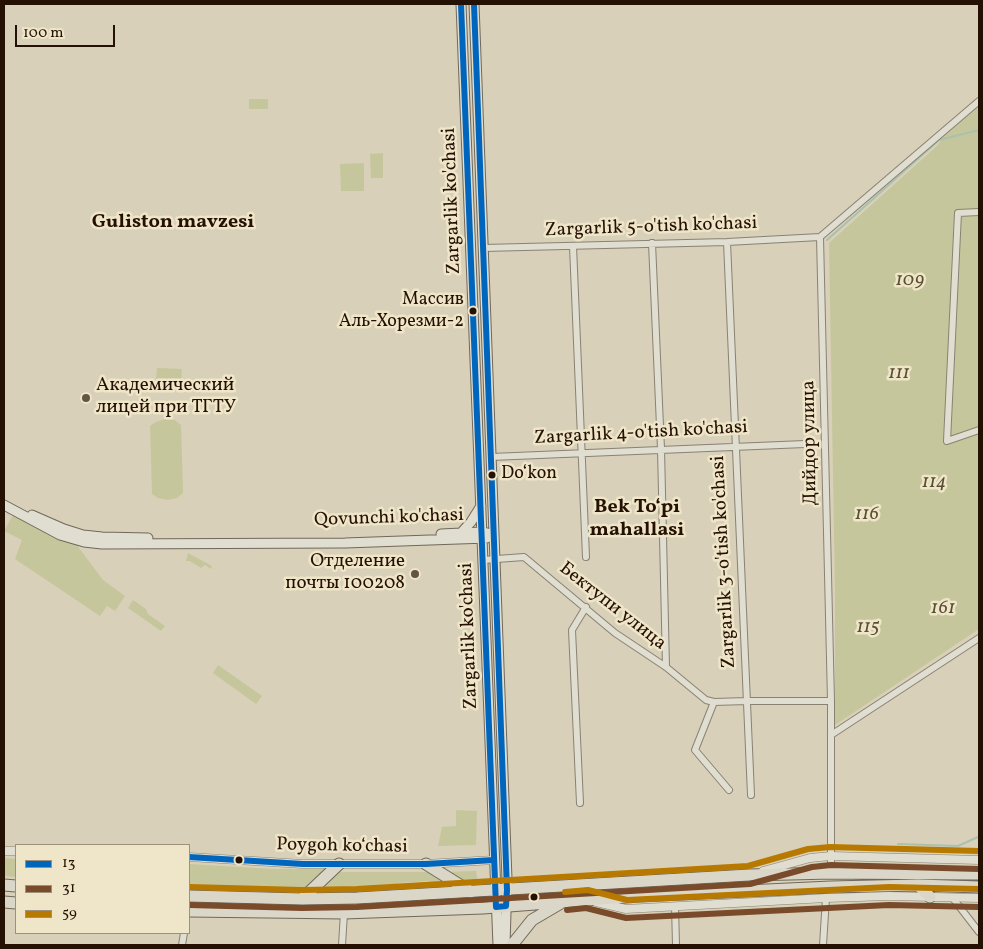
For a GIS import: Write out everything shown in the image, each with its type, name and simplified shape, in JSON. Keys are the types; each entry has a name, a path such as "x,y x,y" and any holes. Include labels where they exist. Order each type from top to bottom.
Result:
{"highway":[{"path":"302,899 339,864"},
{"path":"426,864 471,892"},
{"path":"190,896 302,899 357,898 750,875 831,873 979,874"},
{"path":"828,892 831,873"},
{"path":"637,881 639,896"},
{"path":"918,885 930,897"},
{"path":"190,912 344,913 501,907 639,896 828,892 918,885 979,887"},
{"path":"512,945 532,920 564,901"}],"main road":[{"name":"Zargarlik ko'chasi","path":"461,4 482,505 494,860 501,890"},
{"name":"Zargarlik ko'chasi","path":"474,4 495,559 501,907"},
{"path":"468,181 481,185"},
{"path":"468,191 481,185"},
{"path":"471,249 483,248"},
{"name":"Zargarlik 4-o'tish ko'chasi","path":"479,458 491,457"},
{"name":"Qovunchi ko'chasi","path":"4,498 64,530 102,537 345,538 460,534 482,536"},
{"name":"Qovunchi ko'chasi","path":"4,505 60,536 102,544 316,543 494,535"},
{"path":"460,534 471,522 482,505"},
{"path":"498,945 501,907"},
{"path":"501,907 505,945"}],"street":[{"path":"820,237 979,101"},
{"path":"979,212 958,214 947,440 979,430"},
{"name":"Zargarlik 5-o'tish ko'chasi","path":"483,248 726,242 820,237"},
{"name":"Дийдор улица","path":"820,237 832,735 831,873"},
{"name":"Zargarlik 3-o'tish ko'chasi","path":"726,242 751,795"},
{"path":"652,243 666,667"},
{"path":"573,246 586,557"},
{"name":"Zargarlik 4-o'tish ko'chasi","path":"491,457 805,444"},
{"name":"Бектупи улица","path":"483,560 524,557 615,633 666,667 706,700 714,702"},
{"path":"580,804 572,630 586,607"},
{"path":"832,735 979,638"},
{"path":"729,790 695,750 714,702 831,701"},
{"path":"750,875 810,858 831,856 979,860"},
{"name":"Poygoh koʻchasi","path":"190,857 290,864 426,864 494,860"},
{"path":"823,945 828,892"},
{"path":"587,899 626,909 828,892 979,898"},
{"path":"952,897 979,932"},
{"path":"676,906 676,945"},
{"path":"342,945 344,913"}],"green space":[{"path":"249,99 268,99 268,109 249,109"},
{"path":"979,105 979,629 835,725 835,589 829,243 938,145 944,135"},
{"path":"383,153 383,178 371,178 370,154"},
{"path":"364,163 364,191 341,191 340,164"},
{"path":"157,368 182,369 181,381 156,380"},
{"path":"165,419 175,420 181,425 183,493 177,498 168,500 158,498 152,494 150,426"},
{"path":"13,515 54,538 76,544 103,580 125,596 115,611 107,606 100,616 15,559 22,540 4,531"},
{"path":"188,553 212,566 211,569 205,565 201,568 190,561 186,561"},
{"path":"133,600 165,626 161,631 128,608"},
{"path":"218,665 262,696 256,704 213,673"},
{"path":"456,810 477,811 476,845 438,846 442,827 456,826"},
{"path":"4,858 15,859 15,877 4,876"},
{"path":"190,864 273,869 324,869 326,872 307,891 190,887"},
{"path":"476,871 478,884 469,885 444,872"},
{"path":"337,872 433,872 450,886 437,886 429,881 398,883 391,888 320,891"}],"waterway":[{"path":"827,240 939,140 979,130"},
{"path":"898,844 958,846 978,837"}],"transit line":[{"name":"13","path":"461,4 496,907 506,906 507,890 474,4"},
{"name":"59","path":"190,887 302,890 357,889 748,866 808,849 830,847 979,851"},
{"name":"13","path":"190,857 303,864 426,864 494,860"},
{"name":"31","path":"190,905 302,908 357,907 750,884 812,867 831,865 979,869"},
{"name":"59","path":"565,892 588,890 627,900 889,887 979,889"},
{"name":"31","path":"567,910 586,908 626,918 889,905 979,907"}],"place":[{"name":"Массив Аль-Хорезми-2","path":"473,311"},
{"name":"Академический лицей при ТГТУ","path":"86,398"},
{"name":"Doʻkon","path":"492,475"},
{"name":"Отделение почты 100208","path":"415,574"}],"district":[{"name":"Guliston mavzesi","path":"173,223"},
{"name":"Bek Toʻpi mahallasi","path":"637,520"}],"park label":[{"name":"109","path":"910,282"},
{"name":"111","path":"899,375"},
{"name":"114","path":"934,484"},
{"name":"116","path":"867,516"},
{"name":"161","path":"943,610"},
{"name":"115","path":"868,629"}]}
